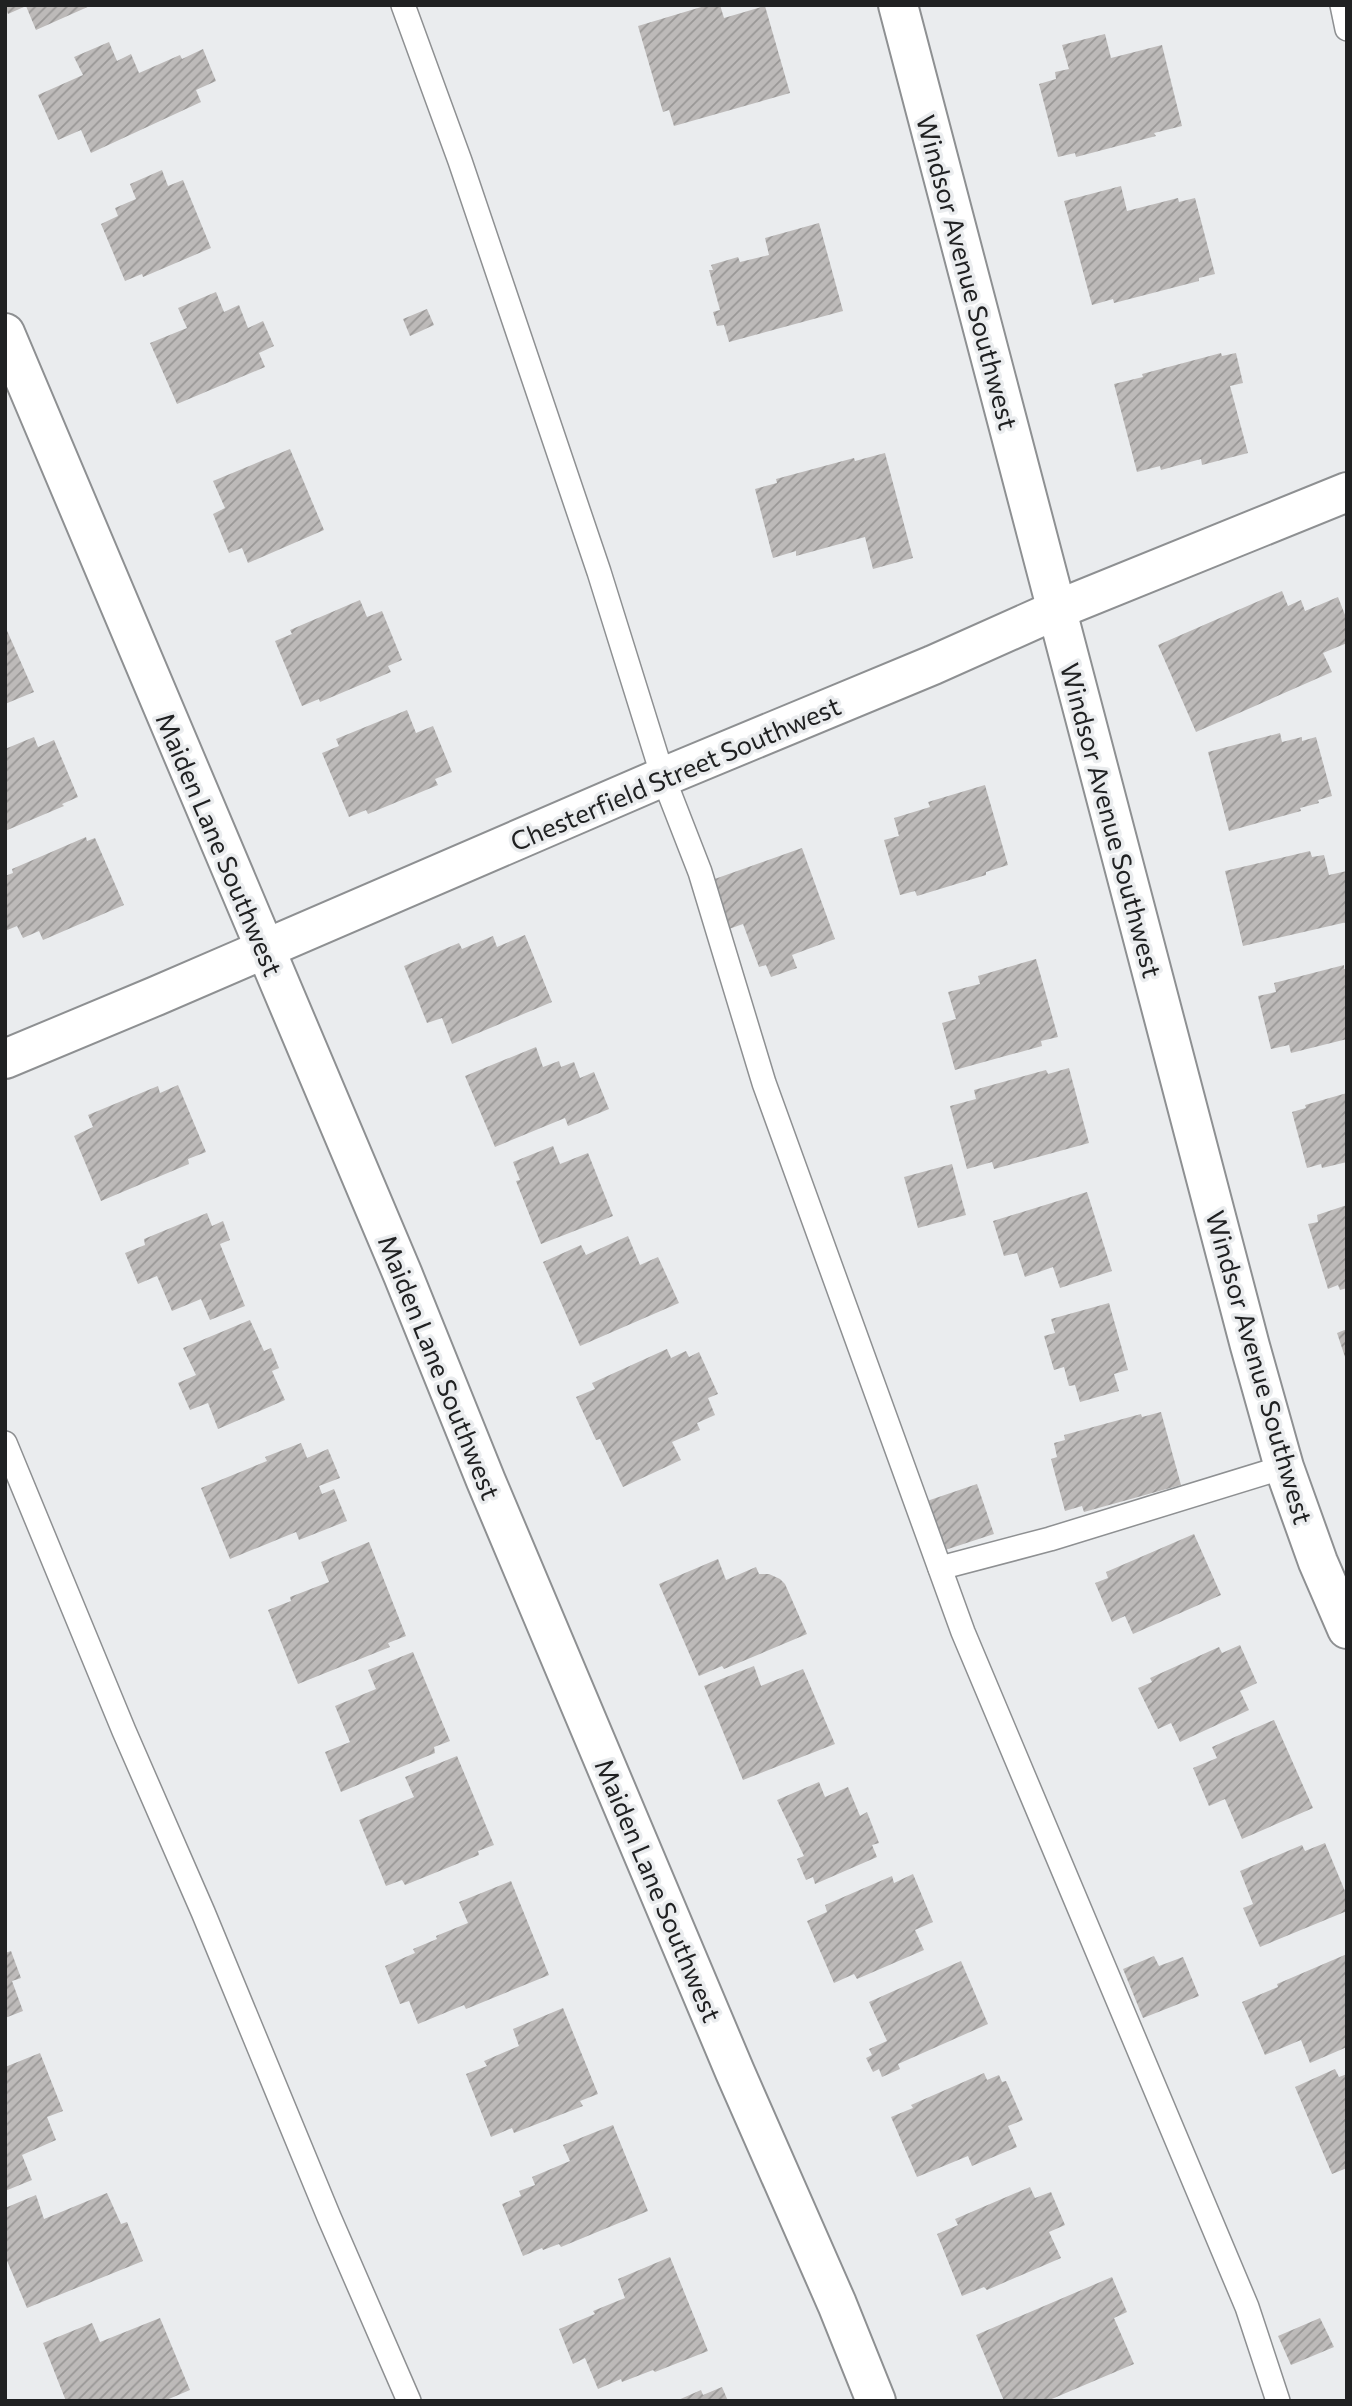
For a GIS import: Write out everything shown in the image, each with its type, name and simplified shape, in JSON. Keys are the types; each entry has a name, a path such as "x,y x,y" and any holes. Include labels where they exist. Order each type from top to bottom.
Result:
{"street":[{"name":"Windsor Avenue Southwest","path":"898,5 1250,1346 1284,1467 1318,1562 1347,1629"},
{"name":"Maiden Lane Southwest","path":"5,332 403,1275 486,1481 876,2401"},
{"name":"Chesterfield Street Southwest","path":"5,1059 663,777 933,665 1056,610 1347,492"}],"lane":[{"path":"403,5 464,174 594,560 663,777 700,872 764,1083 963,1632 1247,2307 1278,2401"},
{"path":"1342,5 1347,29"},
{"path":"5,1443 124,1731 409,2401"},
{"path":"940,1568 1050,1539 1284,1467"}],"building":[{"path":"5,5 92,5 36,30 26,6 8,14"},
{"path":"708,5 720,5 724,18 765,6 790,93 674,126 669,110 663,112 638,26"},
{"path":"1105,34 1111,58 1162,45 1182,126 1154,133 1156,136 1076,157 1075,153 1058,157 1039,84 1056,79 1055,72 1069,69 1062,45"},
{"path":"109,42 117,61 131,54 139,73 180,55 182,59 203,49 216,81 196,90 201,102 91,153 81,130 58,140 38,95 83,75 74,57"},
{"path":"162,170 168,186 183,180 211,248 143,277 142,274 125,281 101,224 118,216 115,208 136,199 130,184"},
{"path":"1121,186 1127,211 1178,198 1179,202 1195,198 1215,274 1199,278 1199,281 1114,303 1113,299 1092,305 1064,201"},
{"path":"819,223 843,311 729,342 724,325 717,326 713,312 720,310 709,270 713,270 711,265 738,257 740,262 769,255 765,238"},
{"path":"216,292 224,312 239,305 248,328 263,321 274,346 259,353 265,367 177,404 150,343 187,328 178,308"},
{"path":"427,309 434,325 410,336 403,319"},
{"path":"1221,353 1222,356 1236,353 1243,383 1230,386 1248,453 1202,465 1201,459 1161,470 1160,466 1137,472 1114,384"},
{"path":"290,449 324,530 248,563 242,548 229,553 213,514 225,508 213,481"},
{"path":"885,453 913,558 873,569 865,537 796,556 796,551 773,558 755,489 777,483 776,479 854,458 855,461"},
{"path":"1282,591 1288,606 1301,600 1305,611 1338,597 1347,620 1347,643 1323,653 1332,672 1196,732 1158,645"},
{"path":"360,600 367,617 382,611 402,660 388,666 391,672 320,702 319,699 302,706 275,641 292,634 290,630"},
{"path":"5,626 34,692 5,704"},
{"path":"407,710 416,733 433,726 452,772 435,779 438,785 368,814 366,810 349,817 322,753 339,746 336,739"},
{"path":"1280,733 1282,742 1316,737 1332,796 1300,808 1301,811 1229,831 1208,752"},
{"path":"34,737 38,747 54,740 78,797 62,804 64,806 5,831 5,749"},
{"path":"985,785 1008,865 986,872 986,875 917,896 915,891 900,895 884,840 899,836 894,818 930,807 928,802"},
{"path":"86,837 87,841 95,838 124,905 43,940 39,931 23,938 17,926 5,931 5,876 13,873 12,869"},
{"path":"802,848 835,939 792,955 797,968 771,977 766,965 759,967 743,924 726,930 709,881"},
{"path":"1310,851 1312,857 1324,855 1329,875 1347,871 1347,922 1243,946 1225,871"},
{"path":"525,935 552,1002 452,1044 442,1018 427,1023 404,966 459,943 462,949 493,936 497,947"},
{"path":"1036,959 1058,1037 1041,1041 1042,1046 955,1070 942,1023 956,1019 948,992 980,984 978,976"},
{"path":"1344,965 1344,969 1347,969 1347,1039 1291,1053 1289,1045 1271,1049 1258,996 1276,992 1274,983"},
{"path":"536,1047 543,1067 559,1061 561,1067 574,1062 580,1078 594,1072 609,1109 568,1126 565,1118 495,1147 465,1076"},
{"path":"1069,1068 1089,1143 994,1169 992,1162 967,1169 950,1106 976,1099 974,1090 1046,1070 1048,1074"},
{"path":"178,1085 206,1152 188,1159 189,1164 101,1201 74,1136 93,1127 88,1115 158,1086 160,1093"},
{"path":"1347,1093 1347,1162 1322,1168 1321,1164 1307,1168 1292,1112 1306,1108 1305,1105"},
{"path":"553,1146 560,1164 588,1153 613,1216 541,1244 516,1181 520,1180 513,1162"},
{"path":"952,1164 966,1215 918,1228 904,1177"},
{"path":"1087,1192 1112,1271 1060,1288 1053,1267 1025,1277 1017,1253 1004,1256 993,1221"},
{"path":"1347,1205 1347,1288 1340,1290 1338,1285 1328,1289 1308,1224 1318,1222 1317,1215"},
{"path":"207,1213 212,1226 223,1221 230,1240 220,1244 245,1306 210,1320 201,1299 172,1311 157,1276 138,1284 125,1253 145,1245 144,1239"},
{"path":"628,1236 640,1265 658,1257 679,1303 580,1346 543,1262 581,1245 586,1255"},
{"path":"1109,1303 1128,1370 1114,1374 1119,1391 1080,1402 1075,1385 1069,1386 1064,1367 1054,1370 1044,1336 1055,1333 1051,1319"},
{"path":"250,1320 264,1351 271,1348 279,1368 272,1371 285,1400 218,1429 208,1403 190,1410 178,1383 196,1375 183,1348"},
{"path":"1347,1329 1347,1360 1346,1360 1337,1333"},
{"path":"667,1349 671,1358 686,1351 689,1357 699,1352 718,1394 708,1398 715,1415 697,1423 700,1430 672,1442 681,1460 623,1487 600,1439 596,1440 576,1397 595,1389 592,1383"},
{"path":"1161,1412 1181,1485 1084,1512 1082,1506 1065,1511 1051,1459 1057,1457 1054,1443 1065,1440 1064,1435 1141,1414 1142,1417"},
{"path":"301,1443 307,1458 328,1449 340,1478 319,1486 322,1494 334,1489 347,1521 299,1540 296,1532 230,1559 201,1488 267,1461 265,1457"},
{"path":"977,1484 994,1534 945,1550 927,1501"},
{"path":"1194,1534 1221,1595 1133,1634 1125,1616 1112,1622 1095,1583 1108,1578 1106,1572"},
{"path":"369,1542 406,1636 388,1643 390,1647 298,1684 268,1610 291,1601 290,1597 329,1582 321,1562"},
{"path":"718,1559 726,1580 756,1567 759,1574 769,1574 780,1579 785,1584 807,1634 724,1669 722,1666 699,1676 659,1584"},
{"path":"1240,1645 1257,1683 1240,1691 1249,1710 1180,1742 1171,1723 1158,1729 1138,1688 1152,1682 1150,1678 1219,1647 1222,1653"},
{"path":"413,1652 450,1741 434,1747 435,1753 341,1792 325,1752 350,1742 335,1706 376,1689 368,1670"},
{"path":"754,1666 761,1686 803,1669 835,1744 743,1780 704,1686"},
{"path":"1274,1720 1313,1808 1242,1839 1225,1799 1209,1806 1193,1768 1217,1758 1212,1747"},
{"path":"457,1756 494,1845 478,1851 479,1855 405,1885 402,1880 386,1886 359,1820 414,1797 405,1777"},
{"path":"819,1782 825,1797 848,1787 860,1816 867,1812 879,1843 872,1845 877,1857 815,1884 813,1877 806,1880 797,1859 804,1856 777,1800"},
{"path":"1325,1843 1347,1896 1347,1911 1260,1947 1243,1908 1253,1904 1240,1871 1302,1845 1305,1851"},
{"path":"913,1874 933,1922 915,1930 924,1950 857,1979 854,1974 834,1983 807,1921 827,1912 825,1905 892,1876 894,1883"},
{"path":"511,1881 549,1975 466,2009 464,2005 418,2024 409,2001 400,2004 385,1966 415,1953 413,1949 437,1939 436,1936 468,1923 459,1902"},
{"path":"11,1951 21,1978 12,1981 23,2011 5,2018 5,1953"},
{"path":"1347,1954 1347,2047 1310,2063 1301,2040 1265,2055 1242,2002"},
{"path":"1154,1956 1159,1966 1183,1957 1199,1996 1143,2018 1123,1969"},
{"path":"961,1961 988,2024 898,2064 900,2069 882,2077 879,2069 873,2072 866,2058 872,2055 869,2049 887,2041 869,2002"},
{"path":"563,2008 598,2094 580,2101 583,2106 514,2133 512,2128 491,2137 466,2074 487,2066 484,2061 519,2046 513,2029"},
{"path":"40,2053 63,2111 47,2117 56,2140 22,2155 32,2180 5,2191 5,2067"},
{"path":"1335,2069 1339,2077 1347,2074 1347,2168 1332,2174 1295,2087"},
{"path":"984,2073 987,2080 999,2075 1002,2082 1006,2081 1023,2120 1008,2126 1017,2147 972,2166 968,2156 917,2177 891,2117 913,2108 911,2105"},
{"path":"613,2125 648,2211 561,2247 559,2244 543,2250 542,2248 523,2256 502,2204 521,2196 519,2191 535,2185 532,2177 570,2161 563,2145"},
{"path":"1030,2187 1035,2198 1051,2192 1065,2225 1049,2232 1061,2258 987,2290 984,2287 962,2296 937,2234 958,2225 955,2219"},
{"path":"107,2193 121,2224 127,2222 143,2261 27,2308 5,2256 5,2208 36,2195 44,2219"},
{"path":"670,2257 708,2351 655,2372 653,2370 622,2382 621,2379 598,2389 585,2358 573,2364 559,2329 625,2298 618,2279"},
{"path":"1112,2277 1127,2312 1114,2318 1134,2364 1047,2401 1004,2401 976,2335"},
{"path":"160,2318 190,2390 164,2401 66,2401 43,2343 92,2323 100,2342"},
{"path":"1320,2318 1334,2347 1291,2365 1278,2336"},
{"path":"722,2387 728,2401 676,2401 701,2390 703,2395"}]}
